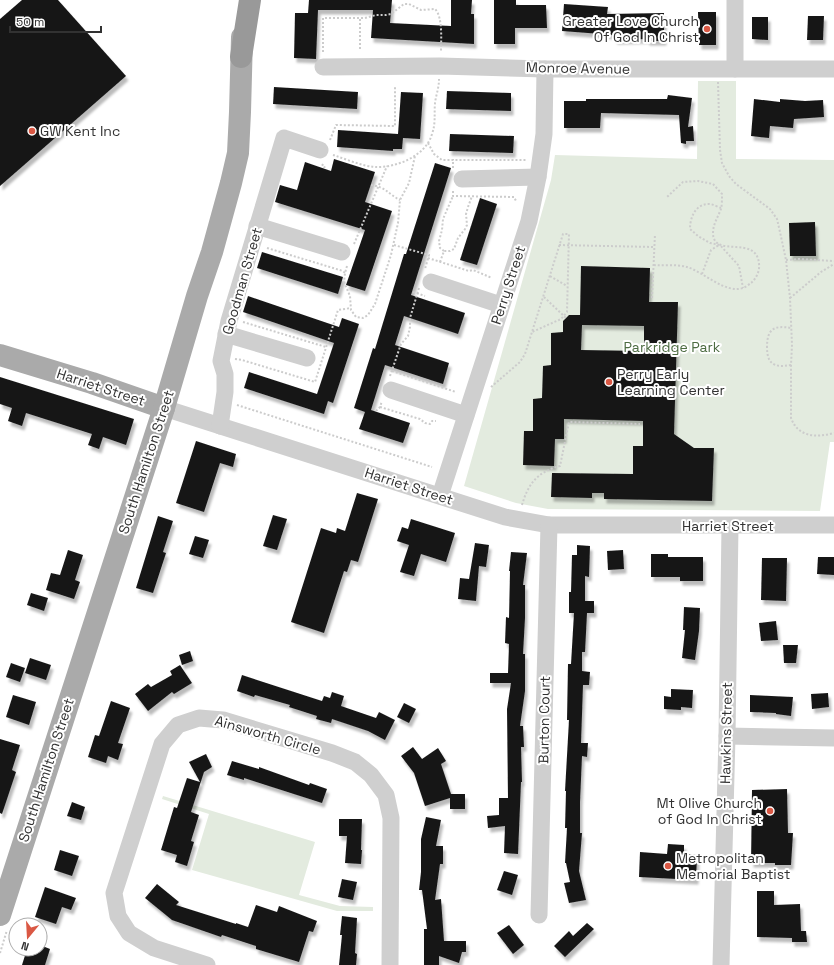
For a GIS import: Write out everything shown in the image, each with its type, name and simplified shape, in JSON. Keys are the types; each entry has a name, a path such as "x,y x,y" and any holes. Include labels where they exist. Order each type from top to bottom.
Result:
{"highway":[{"path":"241,57 250,0"}],"main road":[{"name":"South Hamilton Street","path":"0,915 164,408 232,183 238,153 242,0"},
{"name":"Harriet Street","path":"0,355 92,383 164,408"}],"street":[{"path":"735,0 735,69"},
{"name":"Monroe Avenue","path":"323,67 440,66 545,69 834,69"},
{"name":"Perry Street","path":"440,496 529,221 538,178 544,134 545,69"},
{"name":"Goodman Street","path":"220,426 225,392 225,374 221,361 226,334 284,138 325,150"},
{"path":"462,179 538,178"},
{"path":"257,226 347,256"},
{"path":"425,280 501,305"},
{"path":"226,334 306,358"},
{"path":"388,389 466,415"},
{"name":"Harriet Street","path":"164,408 505,517 549,525 834,525"},
{"name":"Burton Court","path":"539,915 549,525"},
{"name":"Hawkins Street","path":"721,965 727,736 730,526"},
{"name":"Ainsworth Circle","path":"207,965 154,948 129,933 118,916 114,893 162,744 178,725 198,718 223,720 332,753 355,762 371,775 386,795 391,818 390,965"},
{"path":"727,736 834,738"}],"path":[{"path":"323,18 360,18 391,14 404,4 410,4 421,10 435,9 438,12 441,28 441,55"},
{"path":"360,18 360,49"},
{"path":"718,69 720,150 722,163 729,176 736,184 770,209 777,219 786,260 790,298 792,345 791,418 798,430 804,433 817,435 834,433"},
{"path":"325,150 369,166 387,166 407,161 428,142 432,136 435,103 438,95 439,76"},
{"path":"326,168 322,166 325,150 336,125 395,126 395,86"},
{"path":"428,142 434,154 442,160 526,160"},
{"path":"387,166 347,256 344,282 350,296 351,308 356,318 363,318 368,315 375,304 394,245 400,200 409,183 414,156"},
{"path":"667,196 683,182 698,181 713,184 722,194 721,208 715,222 713,233 714,240 739,266 743,288"},
{"path":"371,185 385,189 400,200"},
{"path":"453,196 443,219 439,241 440,248 444,251 450,251 454,248 458,238 465,229 467,225 466,214 472,196"},
{"path":"654,266 686,267 702,274 712,281 730,288 743,288 754,280 758,272 759,263 755,252 746,248 710,243 690,229 692,215 700,206 709,204 721,208"},
{"path":"491,387 520,362 526,354 532,332 544,297 559,245 563,234 569,234 567,312 561,319 532,332"},
{"path":"652,298 655,234"},
{"path":"376,411 380,407 388,389 401,344 408,336 410,318 425,280 429,255 394,245"},
{"path":"559,245 654,248"},
{"path":"702,274 711,250 720,245"},
{"path":"260,246 343,271 345,273"},
{"path":"440,262 444,251"},
{"path":"428,258 469,271 473,270 492,278"},
{"path":"786,260 799,259 834,262"},
{"path":"790,298 834,262"},
{"path":"550,276 567,286"},
{"path":"544,297 566,318"},
{"path":"232,358 315,382 338,310 351,308"},
{"path":"238,320 326,347"},
{"path":"791,328 774,328 767,338 767,356 771,363 778,366 791,365"},
{"path":"392,371 456,392"},
{"path":"231,404 432,467"},
{"path":"380,407 420,419 425,423 430,424 432,421 439,420"},
{"path":"521,507 525,492 531,482 552,468 560,466 569,422 640,424"}],"green space":[{"name":"Parkridge Park","path":"698,81 736,81 736,159 834,160 834,442 830,442 820,511 548,509 516,503 464,486 551,180 555,155 697,159"},
{"path":"163,796 315,842 299,895 340,906 373,907 373,911 337,911 192,870 209,814 162,799"}],"building":[{"name":"GW Kent Inc","path":"22,0 58,0 126,76 0,186 0,19"},
{"path":"309,0 392,0 390,23 451,26 451,0 472,0 471,14 474,14 474,44 371,38 373,10 318,10 316,59 294,58 295,13 308,13"},
{"path":"494,0 516,0 516,5 546,5 547,28 515,28 515,44 494,44"},
{"path":"564,4 608,7 607,14 664,13 664,41 647,41 647,39 615,40 614,35 562,31"},
{"name":"Greater Love Church Of God In Christ","path":"698,12 716,12 716,45 699,45"},
{"path":"808,16 824,16 823,40 807,40"},
{"path":"752,17 768,17 768,40 752,39"},
{"path":"274,87 358,92 357,109 273,104"},
{"path":"447,91 511,93 511,111 446,109"},
{"path":"401,92 423,93 420,139 403,138 402,149 393,149 393,151 337,147 338,130 398,134"},
{"path":"668,95 692,98 688,127 693,126 694,141 686,141 686,144 681,143 679,115 601,113 600,128 564,128 564,101 586,101 586,99 667,99"},
{"path":"754,99 780,102 780,99 805,101 823,100 824,117 794,119 793,128 770,126 769,138 751,136"},
{"path":"450,134 514,136 513,153 449,151"},
{"path":"334,159 375,172 365,202 392,211 365,291 346,285 365,230 275,202 280,185 297,190 305,162 331,171"},
{"path":"435,163 451,168 411,295 465,313 458,334 404,316 395,345 449,363 443,384 385,365 371,410 410,423 403,443 359,429 365,412 354,408 373,348 375,349 404,254 406,254"},
{"path":"480,198 497,204 477,265 460,260"},
{"path":"815,222 816,256 790,256 789,223"},
{"path":"262,252 343,277 338,294 257,268"},
{"name":"Perry Early Learning Center","path":"581,266 650,268 649,302 678,302 674,434 694,448 714,448 712,501 604,499 604,493 592,493 592,498 551,497 552,473 633,474 633,446 643,446 643,421 564,419 564,439 555,439 554,466 523,465 524,431 533,431 533,399 542,398 543,366 551,365 551,333 563,332 563,321 569,315 580,315","holes":["582,325 644,326 644,351 581,350"]},
{"path":"248,296 339,327 342,318 359,324 333,403 328,401 324,414 244,388 249,372 317,394 334,343 243,312"},
{"path":"0,377 134,419 126,445 103,437 99,449 88,445 92,434 26,413 22,426 8,421 12,408 0,404"},
{"path":"196,441 236,454 233,467 220,463 204,512 176,503"},
{"path":"357,493 378,499 358,562 351,560 347,572 344,571 324,633 291,622 321,528 336,533 337,528 345,531"},
{"path":"273,515 287,519 277,550 263,546"},
{"path":"158,516 173,521 163,552 166,553 153,593 136,588"},
{"path":"411,519 455,533 446,562 421,554 414,576 400,572 409,545 397,541 402,527 408,529"},
{"path":"195,536 209,540 203,558 189,554"},
{"path":"475,543 489,545 486,567 479,566 476,601 458,599 460,578 469,579"},
{"path":"577,545 590,546 589,577 585,576 585,601 594,601 594,613 587,613 585,652 582,652 582,671 590,672 589,685 583,685 581,743 588,743 587,757 582,756 580,833 582,833 579,871 586,900 569,903 564,883 570,882 565,863 567,828 565,828 565,791 569,720 567,720 568,664 571,664 574,613 569,613 569,592 571,592 572,555 577,555"},
{"path":"68,550 83,555 75,580 80,582 74,599 46,590 51,573 60,575"},
{"path":"623,550 624,569 608,570 607,551"},
{"path":"511,552 527,553 523,585 525,585 523,654 525,654 525,691 520,726 523,726 524,747 521,747 522,782 518,854 504,853 505,826 488,828 487,816 499,815 499,798 508,798 507,709 511,683 490,683 490,673 508,673 509,644 505,643 506,617 509,618 509,571"},
{"path":"651,554 668,554 668,557 703,557 703,581 680,581 680,577 651,577"},
{"path":"818,557 834,557 834,575 817,574"},
{"path":"762,558 787,558 786,601 761,600"},
{"path":"31,593 48,598 44,611 27,605"},
{"path":"684,607 700,608 699,631 695,660 682,658 685,630 683,630"},
{"path":"776,621 778,640 761,641 759,623"},
{"path":"783,645 798,645 796,663 784,663"},
{"path":"190,651 193,661 182,665 179,655"},
{"path":"30,658 51,665 46,680 25,673"},
{"path":"11,663 25,668 20,682 6,677"},
{"path":"180,665 192,683 174,694 172,692 148,711 135,694 148,684 151,687 172,675 170,671"},
{"path":"242,675 322,701 324,696 330,698 332,692 344,696 341,706 376,718 379,712 395,720 385,740 368,731 332,719 331,723 316,719 317,716 289,707 290,705 255,695 254,697 237,691"},
{"path":"671,689 693,690 692,708 681,707 681,710 664,709 664,696 671,697"},
{"path":"828,693 829,707 812,709 811,694"},
{"path":"13,695 36,702 29,725 6,717"},
{"path":"750,695 793,697 791,716 776,713 750,712"},
{"path":"111,701 130,708 118,743 123,744 118,760 108,756 106,763 88,757 95,735 99,736"},
{"path":"404,703 416,709 409,723 397,717"},
{"path":"0,739 20,745 12,770 16,772 2,814 0,813"},
{"path":"413,747 422,759 438,748 446,761 441,764 451,794 465,794 465,809 450,809 450,798 425,806 414,773 401,756"},
{"path":"206,754 212,767 204,772 191,812 199,815 191,841 194,842 187,866 175,862 177,855 161,850 174,807 177,808 187,778 200,782 189,762"},
{"path":"232,761 259,769 259,767 309,785 310,783 327,789 322,803 244,778 244,780 227,775"},
{"name":"Mt Olive Church of God In Christ","path":"787,789 788,833 793,833 791,865 751,863 752,790"},
{"path":"72,802 85,807 81,820 67,816"},
{"path":"426,817 441,820 436,846 443,846 443,864 440,864 435,900 441,899 444,941 466,941 466,952 462,952 459,963 439,956 439,965 424,965 424,929 427,929 422,890 419,890 421,872 421,839"},
{"path":"339,819 362,819 361,864 345,863 347,836 339,836"},
{"name":"Metropolitan Memorial Baptist","path":"668,844 684,845 684,854 697,855 696,880 639,877 640,852 667,854"},
{"path":"60,850 79,856 72,876 54,870"},
{"path":"504,871 518,875 512,895 497,890"},
{"path":"342,879 357,882 353,900 338,897"},
{"path":"157,884 179,902 176,905 248,927 256,905 277,912 279,906 317,921 313,932 309,931 299,962 256,949 256,946 222,935 221,937 172,920 145,898"},
{"path":"45,887 76,898 71,910 62,907 56,924 48,921 48,917 35,917"},
{"path":"757,891 774,891 774,905 800,904 801,931 806,931 807,942 792,942 792,938 757,937"},
{"path":"342,916 357,918 355,953 357,954 356,965 339,965"},
{"path":"587,923 594,929 565,957 554,946 569,931 573,936"},
{"path":"509,925 524,945 513,954 497,933"},
{"path":"24,957 48,957 45,965 22,965"}],"place":[{"name":"Greater Love Church Of God In Christ","path":"707,29"},
{"name":"GW Kent Inc","path":"32,131"},
{"name":"Perry Early Learning Center","path":"609,382"},
{"name":"Mt Olive Church of God In Christ","path":"770,811"},
{"name":"Metropolitan Memorial Baptist","path":"668,866"}]}
